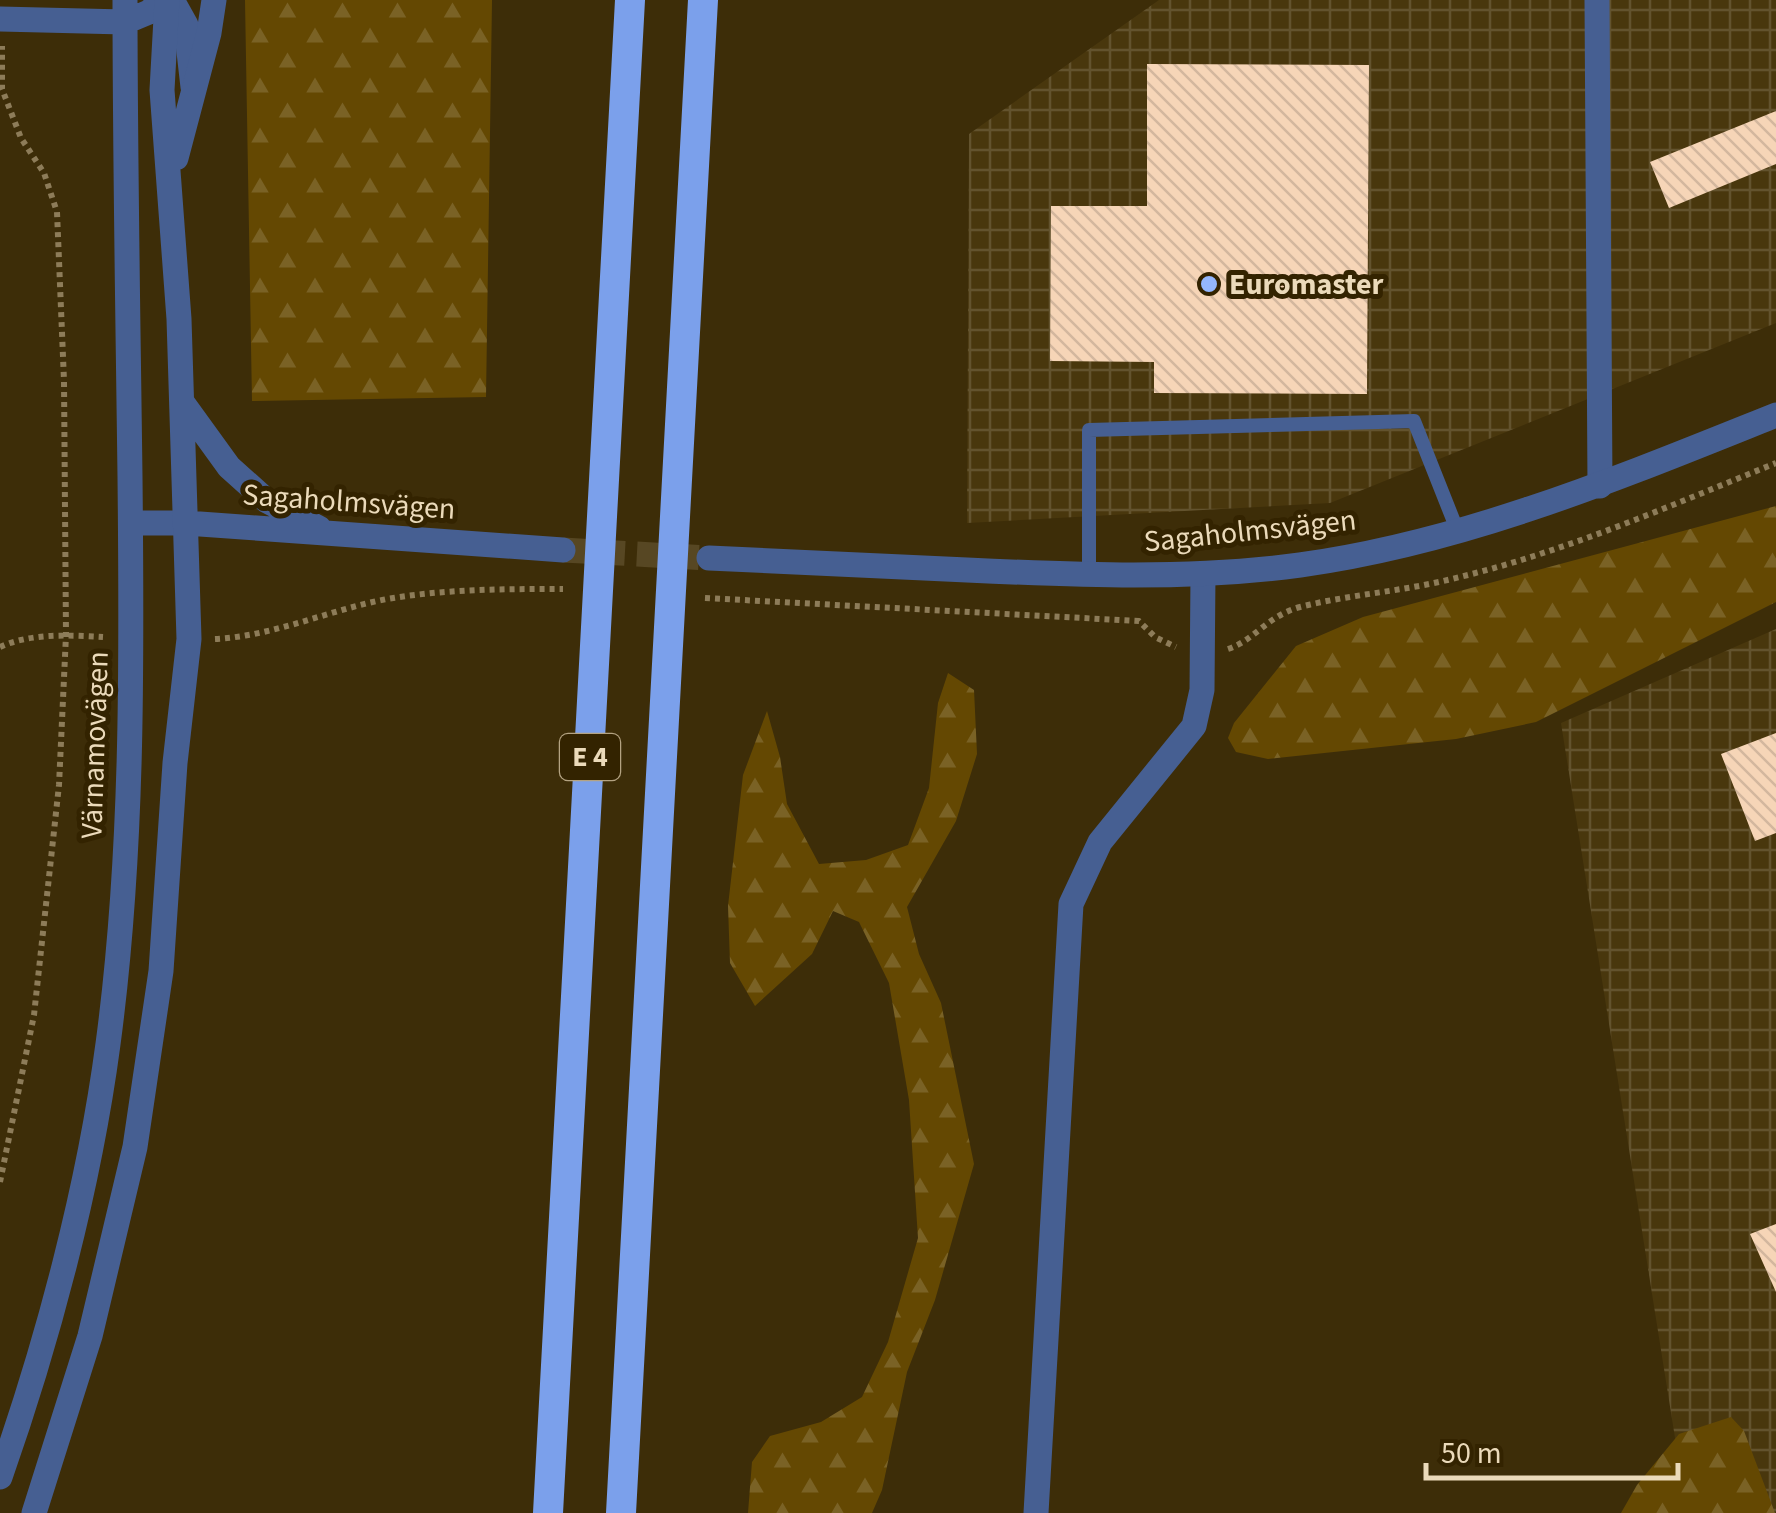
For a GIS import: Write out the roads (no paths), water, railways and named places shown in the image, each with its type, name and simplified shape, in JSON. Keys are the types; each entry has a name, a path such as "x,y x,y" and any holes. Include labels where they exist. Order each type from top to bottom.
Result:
{"highway":[{"name":"E 4","path":"548,1513 630,0"},
{"name":"E 4","path":"621,1513 703,0"}],"street":[{"path":"0,19 149,12 167,0"},
{"path":"167,0 186,26 193,88"},
{"path":"34,1513 90,1336 134,1148 161,971 188,639 182,402 171,177 162,90 167,0"},
{"path":"171,177 214,0"},
{"path":"1597,0 1600,486"},
{"name":"Värnamovägen","path":"0,1477 50,1317 92,1139 108,1047 125,859 131,523 125,11"},
{"path":"182,402 228,467 267,502 328,533"},
{"name":"Sagaholmsvägen","path":"709,558 1088,576 1203,574 1300,564 1458,532 1600,486 1776,415"},
{"name":"Sagaholmsvägen","path":"131,523 563,550"},
{"path":"1036,1513 1072,904 1100,842 1194,726 1202,690 1203,574"}],"lane":[{"path":"1088,576 1088,430 1414,421 1458,532"}],"tunnel":[{"path":"563,550 709,558"}],"place":[{"name":"Euromaster","path":"1209,284"}]}
